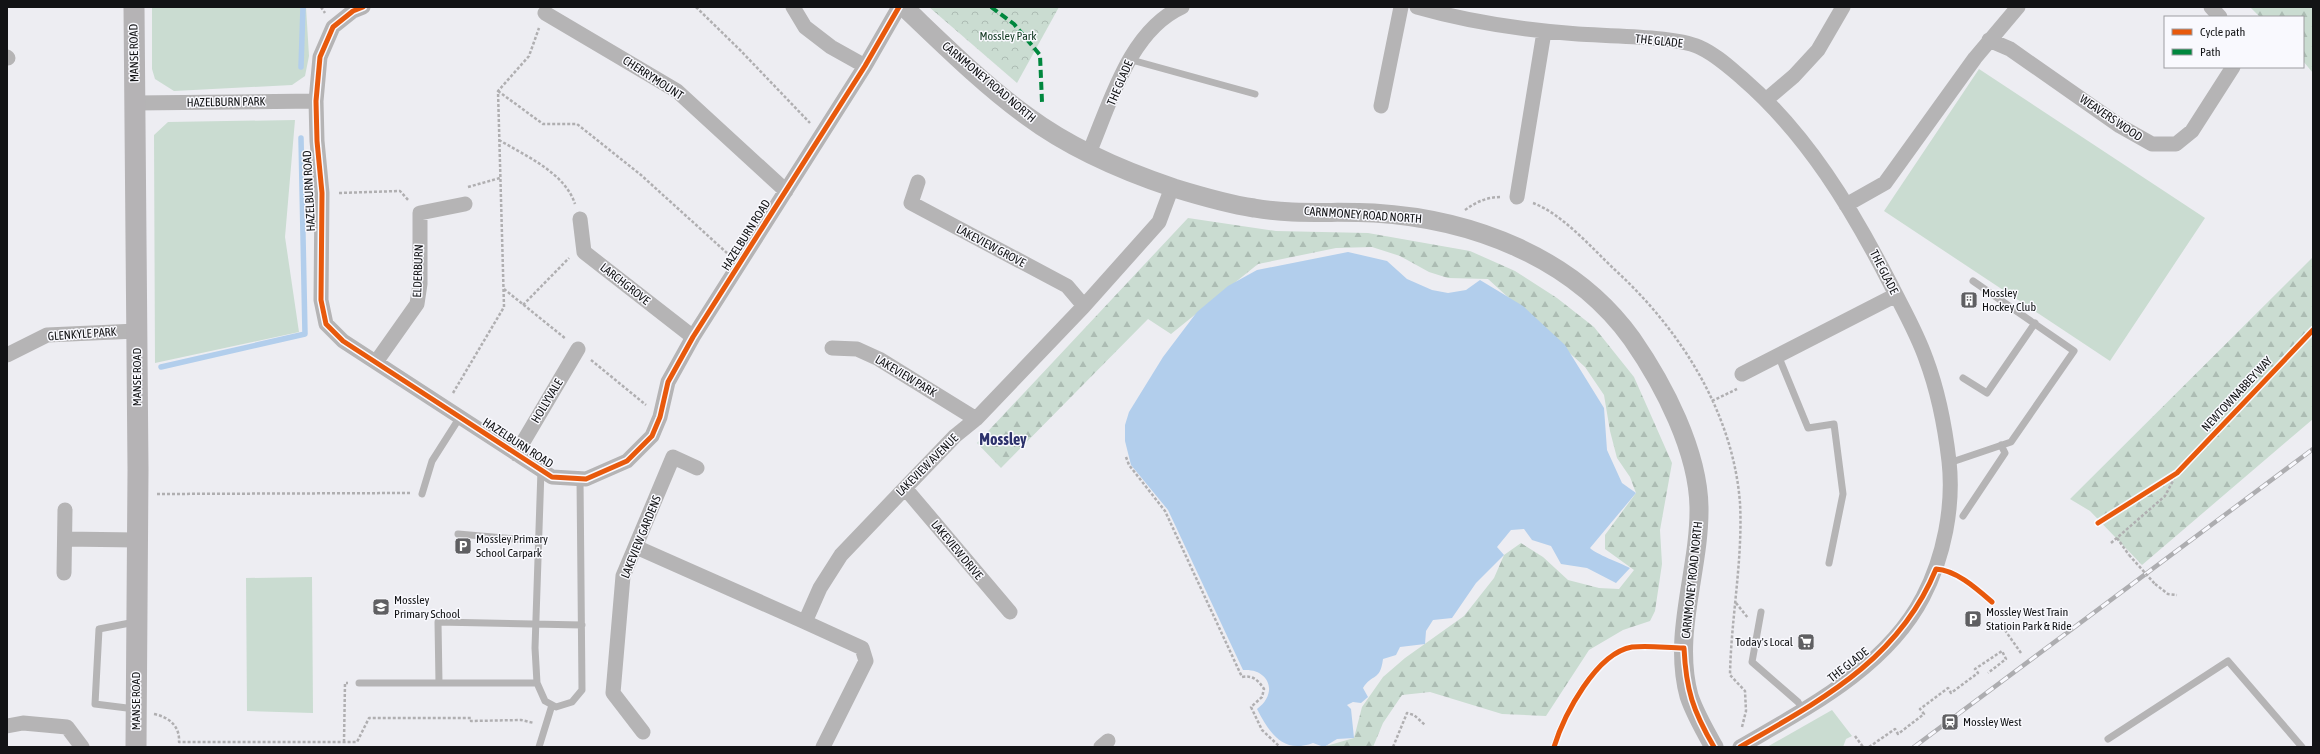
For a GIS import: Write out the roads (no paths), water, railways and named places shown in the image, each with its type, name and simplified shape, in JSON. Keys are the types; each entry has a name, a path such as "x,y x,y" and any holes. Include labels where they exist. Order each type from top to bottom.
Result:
{"main road":[{"name":"MANSE ROAD","path":"134,7 137,331 136,747"}],"street":[{"name":"HAZELBURN ROAD","path":"363,7 353,11 333,27 320,57 316,101 317,141 322,193 321,300 326,324 343,341 552,477 586,479 627,461 652,436 660,417 668,382 693,337 865,66 899,7"},
{"path":"793,7 804,27 831,47 865,66"},
{"name":"CARNMONEY ROAD NORTH","path":"904,7 962,62 1028,117 1056,136 1089,153 1172,187 1255,209 1415,217 1453,225 1519,247 1549,263 1581,286 1608,310 1631,338 1672,405 1685,439 1699,502 1699,537 1684,648 1685,673 1689,696 1697,716 1714,747"},
{"name":"THE GLADE","path":"1089,153 1128,60 1144,37 1174,11 1182,7"},
{"path":"1381,106 1401,7"},
{"name":"THE GLADE","path":"1417,7 1444,15 1544,32 1671,41 1698,46 1730,67 1766,99 1818,162 1864,233 1927,360 1937,398 1949,463 1947,518 1936,569 1915,611 1890,644 1855,673 1804,710 1740,747"},
{"path":"1766,99 1794,76 1818,50 1843,7"},
{"path":"1846,205 1884,183 1989,40 2018,7"},
{"path":"2211,7 2219,16"},
{"name":"CHERRYMOUNT","path":"545,13 677,91 786,191"},
{"path":"1517,197 1544,32"},
{"name":"WEAVERS WOOD","path":"1989,40 2010,48 2120,126 2152,144 2176,144 2192,131 2233,68"},
{"name":"HAZELBURN PARK","path":"135,103 316,101"},
{"name":"LAKEVIEW GROVE","path":"918,182 911,203 1066,286 1084,306"},
{"name":"LAKEVIEW AVENUE","path":"805,622 820,588 841,556 955,436 976,419 1084,306 1159,222 1172,187"},
{"name":"ELDERBURN","path":"376,362 417,304 420,284 420,213 465,204"},
{"name":"LARCHGROVE","path":"580,219 584,252 693,337"},
{"path":"1742,374 1896,295"},
{"name":"GLENKYLE PARK","path":"7,355 47,335 137,331"},
{"name":"LAKEVIEW PARK","path":"832,348 857,349 879,359 976,419"},
{"name":"HOLLYVALE","path":"516,454 578,349"},
{"name":"LAKEVIEW GARDENS","path":"643,732 613,693 623,576 673,457 698,468"},
{"name":"LAKEVIEW DRIVE","path":"905,488 1010,612"},
{"path":"64,573 65,510"},
{"path":"65,539 137,540"},
{"path":"636,546 862,648 866,661 826,746"},
{"path":"7,726 23,723 67,727 82,747"}],"lane":[{"path":"1128,60 1255,94"},
{"path":"1949,463 2011,442 2074,351 1973,281"},
{"path":"1963,378 1987,393 2035,323"},
{"path":"1778,355 1808,428 1834,424 1843,494 1829,563"},
{"path":"422,494 432,460 460,417"},
{"path":"1963,516 2005,454 2001,445"},
{"path":"541,470 536,623 537,683 545,701 556,707 572,702 582,690 580,478"},
{"path":"458,534 538,541"},
{"path":"1936,569 1945,569 1978,590 1992,602"},
{"path":"1761,612 1752,662 1798,702 1804,710"},
{"path":"136,709 95,704 100,629 137,621"},
{"path":"439,683 438,622 582,625"},
{"path":"1554,747 1558,734 1577,696 1612,655 1632,647 1684,648"},
{"path":"2108,739 2228,661 2302,747"},
{"path":"359,683 537,683"},
{"path":"539,747 552,705"}],"water":[{"path":"1348,252 1387,261 1407,279 1432,290 1448,293 1466,290 1480,280 1523,306 1565,345 1604,408 1607,450 1622,483 1636,493 1590,548 1603,556 1630,568 1616,583 1587,568 1561,564 1551,546 1532,540 1524,529 1511,530 1497,547 1504,555 1476,583 1452,618 1433,620 1426,631 1425,644 1400,647 1396,655 1383,659 1382,666 1378,674 1366,683 1363,688 1368,697 1361,703 1353,702 1347,705 1351,709 1354,738 1337,739 1324,747 1313,743 1303,746 1293,746 1279,740 1273,734 1257,709 1264,703 1268,696 1268,683 1265,677 1259,673 1252,670 1243,670 1168,510 1131,465 1125,441 1125,425 1129,412 1163,357 1197,312 1228,286 1257,270"}],"waterway":[{"path":"301,67 303,7"},
{"path":"161,367 305,334 301,138"}],"railway":[{"path":"1914,747 2313,449"}],"place":[{"name":"Mossley Hockey Club","path":"1969,300"},
{"name":"Mossley Primary School Carpark","path":"463,546"},
{"name":"Mossley Primary School","path":"381,607"},
{"name":"Mossley West Train Statioin Park & Ride","path":"1973,619"},
{"name":"Today's Local","path":"1806,642"},
{"name":"Mossley West","path":"1950,722"}],"district":[{"name":"Mossley","path":"1003,439"}],"park label":[{"name":"Mossley Park","path":"1008,36"}]}
